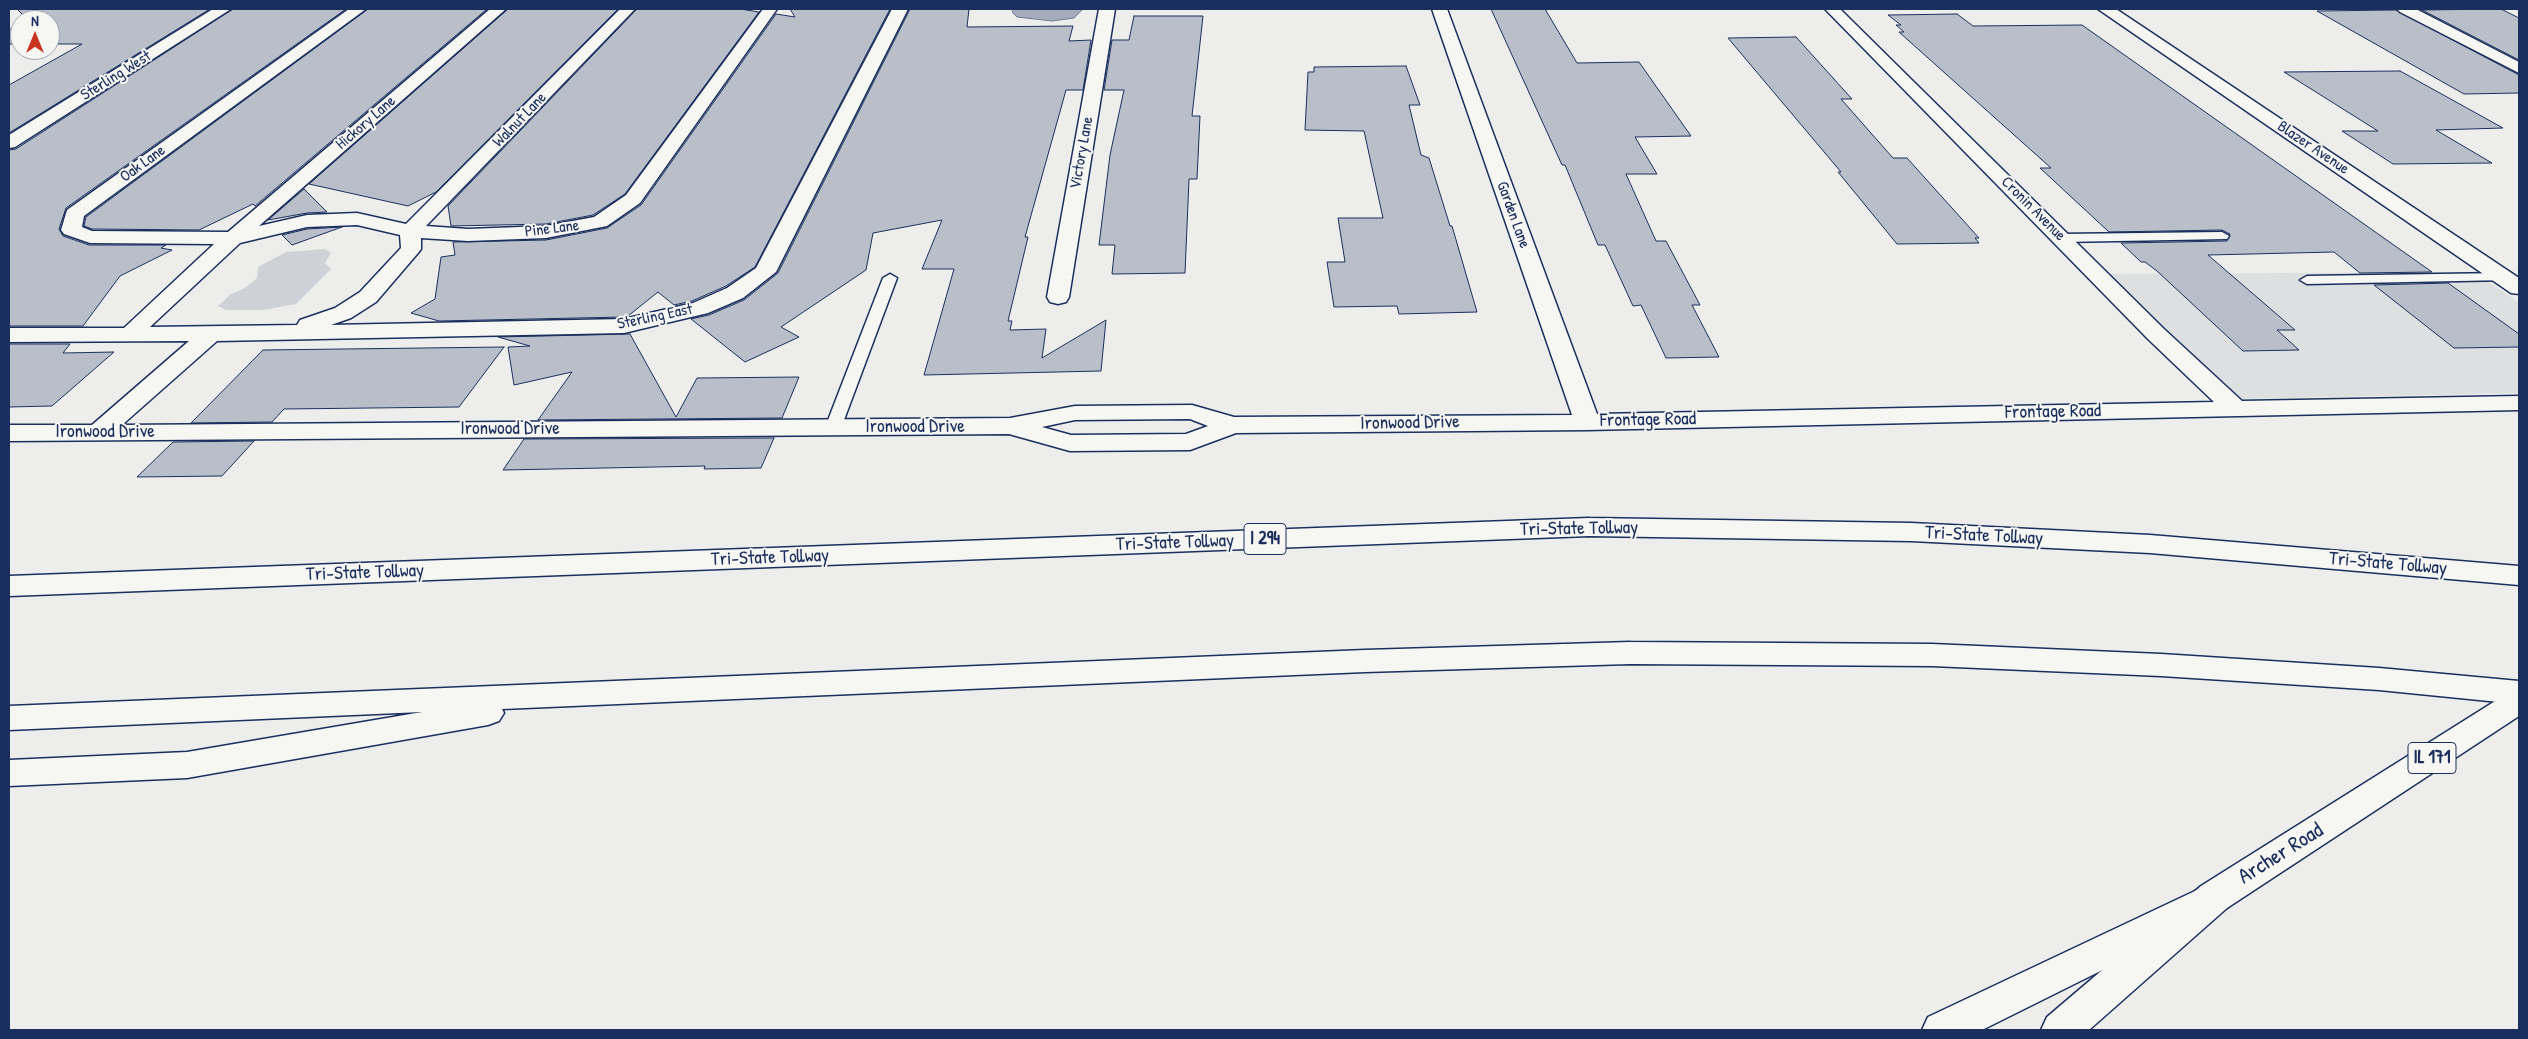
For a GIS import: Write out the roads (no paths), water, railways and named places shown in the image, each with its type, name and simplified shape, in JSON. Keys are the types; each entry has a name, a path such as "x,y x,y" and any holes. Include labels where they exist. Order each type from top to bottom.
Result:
{"main road":[{"name":"Sterling West","path":"9,143 223,9"},
{"name":"Oak Lane","path":"233,238 90,237 71,230 74,214 358,9"},
{"name":"Hickory Lane","path":"130,334 233,238 499,9"},
{"name":"Walnut Lane","path":"410,231 628,9"},
{"name":"Pine Lane","path":"233,238 315,221 357,220 410,231 468,235 546,232 600,222 633,199 770,9"},
{"name":"Sterling East","path":"211,334 624,326 700,308 735,293 765,272 900,9"},
{"name":"Victory Lane","path":"1058,297 1107,9"},
{"name":"Garden Lane","path":"1439,9 1587,422"},
{"name":"Cronin Avenue","path":"1832,9 2156,334 2236,409"},
{"name":"Blazer Avenue","path":"2106,9 2519,288"},
{"path":"2405,9 2519,68"},
{"path":"286,333 343,313 368,297 411,249 410,231"},
{"path":"9,335 211,334"},
{"path":"99,432 211,334"},
{"name":"Frontage Road","path":"1587,422 2519,403"},
{"name":"Ironwood Drive","path":"9,433 1010,426 1070,443 1190,442 1232,425 1587,422"},
{"name":"Tri-State Tollway","path":"9,586 1589,527 1961,534 2150,544 2519,576"},
{"path":"9,718 1336,663 1630,653 1932,655 2161,665 2379,679 2519,693"},
{"path":"9,773 187,765 598,694"},
{"name":"Archer Road","path":"2062,1030 2214,897 2519,701"},
{"path":"1942,1030 2214,897"}],"lane":[{"path":"2062,238 2222,236"},
{"path":"2307,280 2504,277"},
{"path":"833,428 890,278"}],"water":[{"path":"1014,9 1083,9 1074,18 1052,21 1017,17 1012,12"}]}
